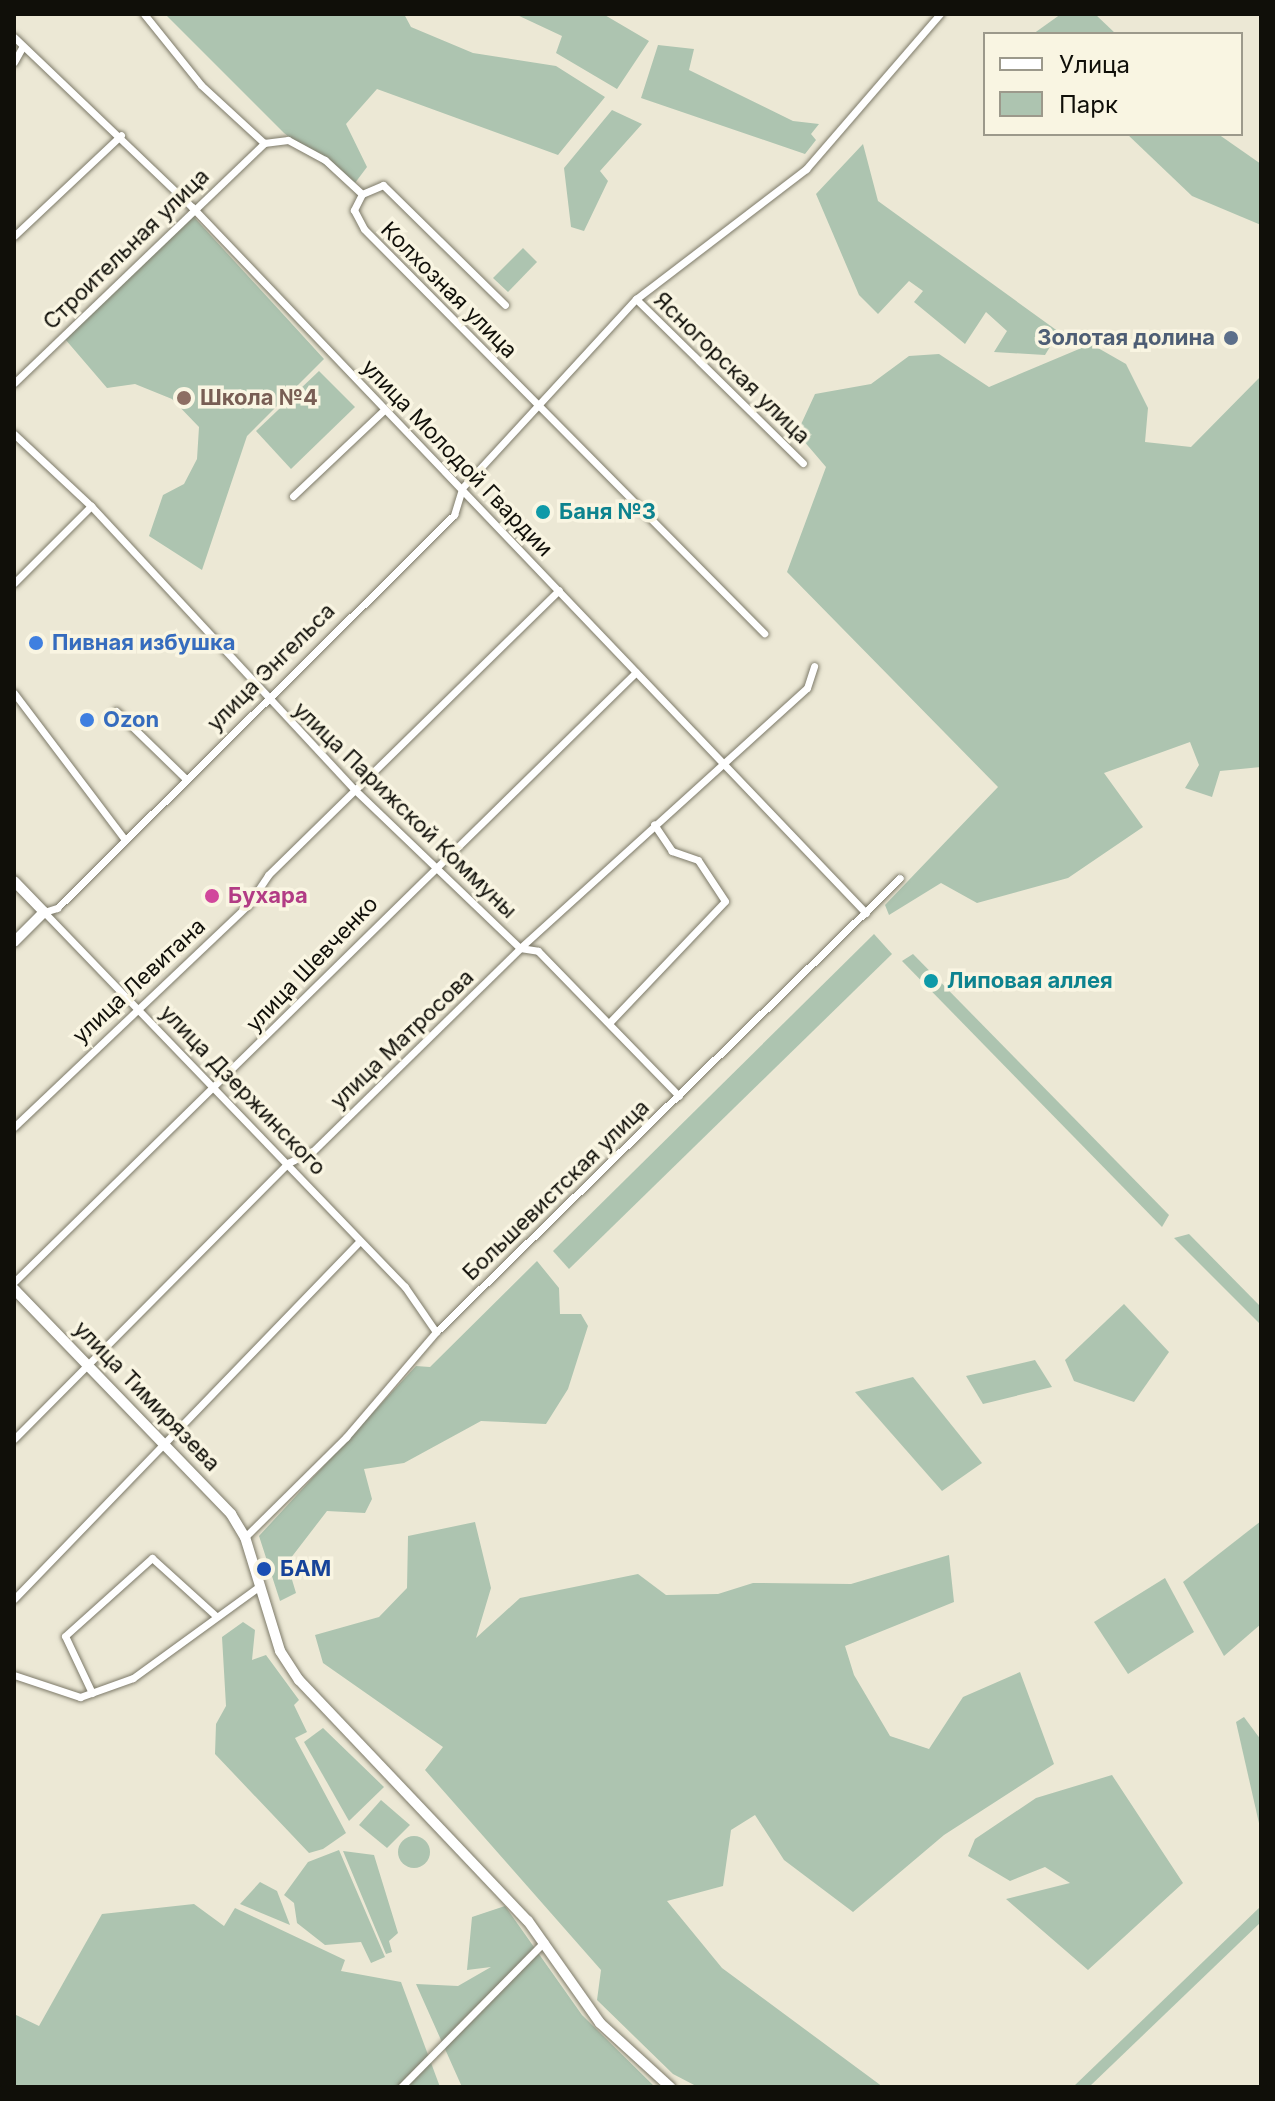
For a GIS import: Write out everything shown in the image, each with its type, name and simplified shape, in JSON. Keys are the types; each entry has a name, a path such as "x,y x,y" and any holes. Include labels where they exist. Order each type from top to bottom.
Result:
{"street":[{"path":"144,14 201,85 264,143 288,140 325,160 362,194 383,185 505,305"},
{"name":"улица Энгельса","path":"14,942 44,912 57,908 454,515 462,488 541,408 636,299 806,169 940,14"},
{"name":"улица Молодой Гвардии","path":"14,37 121,135 192,207 866,913"},
{"path":"14,62 23,46"},
{"path":"14,236 121,135"},
{"name":"Строительная улица","path":"14,383 192,207 264,143"},
{"name":"Колхозная улица","path":"362,194 354,210 364,229 541,408"},
{"name":"Ясногорская улица","path":"636,299 803,463"},
{"path":"541,408 764,633"},
{"path":"293,496 384,410"},
{"name":"улица Парижской Коммуны","path":"14,434 91,506 266,699 355,790 520,948 538,951 679,1096"},
{"path":"14,583 91,506"},
{"name":"улица Левитана","path":"14,1127 136,1007 248,905 355,790 559,590"},
{"name":"улица Матросова","path":"14,1439 288,1163 313,1151 520,948 721,761 807,688 814,666"},
{"name":"улица Шевченко","path":"14,1282 214,1089 433,865 636,672"},
{"path":"14,693 125,840"},
{"path":"116,711 186,779"},
{"path":"609,1023 725,901 704,867 672,851 654,824"},
{"name":"Большевистская улица","path":"245,1537 346,1437 436,1332 900,878"},
{"name":"улица Дзержинского","path":"14,881 405,1287 436,1332"},
{"path":"14,1599 359,1242"},
{"name":"улица Тимирязева","path":"14,1289 165,1443 245,1537"},
{"path":"245,1537 257,1588 299,1680 544,1942 600,2023 670,2087"},
{"path":"92,1693 65,1636 152,1558 216,1616"},
{"path":"14,1675 80,1697 92,1693 133,1678 257,1588"},
{"path":"401,2087 544,1942"}],"green space":[{"path":"165,14 404,14 411,27 473,53 556,66 605,97 558,155 377,89 346,124 367,167 352,187 284,133"},
{"path":"515,14 603,14 649,41 617,89 556,53 562,36"},
{"path":"1061,14 1095,14 1114,32 1036,32"},
{"path":"658,45 694,49 689,70 793,121 819,124 811,134 816,140 805,154 641,98"},
{"path":"612,110 642,124 600,171 608,181 584,231 571,227 564,168"},
{"path":"1129,136 1221,136 1261,164 1261,225 1192,196"},
{"path":"863,144 878,201 1059,332 1045,355 994,352 1007,331 986,312 965,344 914,302 923,291 909,281 878,314 859,295 816,194"},
{"path":"193,216 324,359 247,436 202,570 149,536 163,495 184,484 197,459 199,427 172,399 135,384 107,388 65,339"},
{"path":"523,248 537,262 508,292 493,278"},
{"path":"1091,344 1126,364 1148,408 1145,442 1191,447 1261,376 1261,767 1220,771 1212,797 1185,788 1199,765 1190,742 1104,773 1143,827 1068,878 977,903 941,883 889,915 885,905 998,787 787,572 826,467 797,433 815,394 871,384 909,356 939,354 989,387"},
{"path":"319,371 355,407 291,469 256,431"},
{"path":"874,934 892,954 569,1269 553,1251"},
{"path":"913,954 1169,1215 1162,1227 902,961"},
{"path":"1189,1234 1261,1307 1261,1325 1174,1238"},
{"path":"537,1261 559,1288 560,1314 581,1314 588,1326 568,1389 546,1424 481,1421 404,1463 364,1469 372,1499 365,1513 327,1511 287,1563 296,1593 280,1601 259,1536 416,1366 430,1367"},
{"path":"1124,1304 1169,1352 1134,1402 1074,1381 1065,1360"},
{"path":"1035,1360 1052,1387 983,1404 966,1376"},
{"path":"913,1377 982,1463 942,1491 855,1392"},
{"path":"1261,1521 1261,1624 1224,1656 1183,1582"},
{"path":"475,1522 491,1588 476,1638 520,1598 638,1574 666,1595 718,1594 753,1583 851,1584 949,1555 954,1602 845,1646 854,1675 890,1736 929,1749 963,1697 1020,1672 1054,1764 944,1835 853,1912 784,1860 755,1815 731,1830 723,1886 667,1901 722,1968 883,2087 698,2087 673,2074 597,2000 601,1970 425,1770 443,1747 323,1663 315,1635 379,1617 407,1588 408,1536"},
{"path":"1165,1578 1194,1632 1128,1674 1094,1622"},
{"path":"243,1622 255,1630 252,1660 266,1655 299,1700 294,1705 307,1732 295,1738 346,1833 323,1849 309,1853 215,1754 216,1724 226,1706 222,1637"},
{"path":"1244,1717 1261,1740 1261,1832 1236,1722"},
{"path":"323,1728 384,1787 349,1821 304,1742"},
{"path":"1112,1775 1183,1883 1088,1970 1006,1899 1070,1883 1045,1867 1010,1881 968,1856 975,1839 1036,1798"},
{"path":"381,1800 410,1825 387,1848 359,1825"},
{"path":"414,1836 426,1840 430,1852 426,1864 414,1868 402,1864 398,1852 402,1840"},
{"path":"339,1850 385,1957 371,1963 361,1942 325,1945 297,1923 294,1903 284,1895 308,1862"},
{"path":"343,1851 374,1855 398,1933 389,1941 392,1952 386,1954"},
{"path":"260,1882 277,1891 290,1925 240,1904"},
{"path":"194,1904 224,1926 235,1908 345,1960 341,1971 401,1982 440,2087 14,2087 14,2014 39,2026 102,1914"},
{"path":"505,1906 582,2015 655,2087 462,2087 416,1984 458,1986 491,1967 467,1970 472,1917"},
{"path":"1261,1906 1261,1922 1089,2087 1073,2087"}],"place":[{"name":"Золотая долина","path":"1231,338"},
{"name":"Школа №4","path":"184,398"},
{"name":"Баня №3","path":"543,512"},
{"name":"Пивная избушка","path":"36,643"},
{"name":"Ozon","path":"87,720"},
{"name":"Бухара","path":"212,896"},
{"name":"Липовая аллея","path":"931,981"},
{"name":"БАМ","path":"264,1569"}]}
